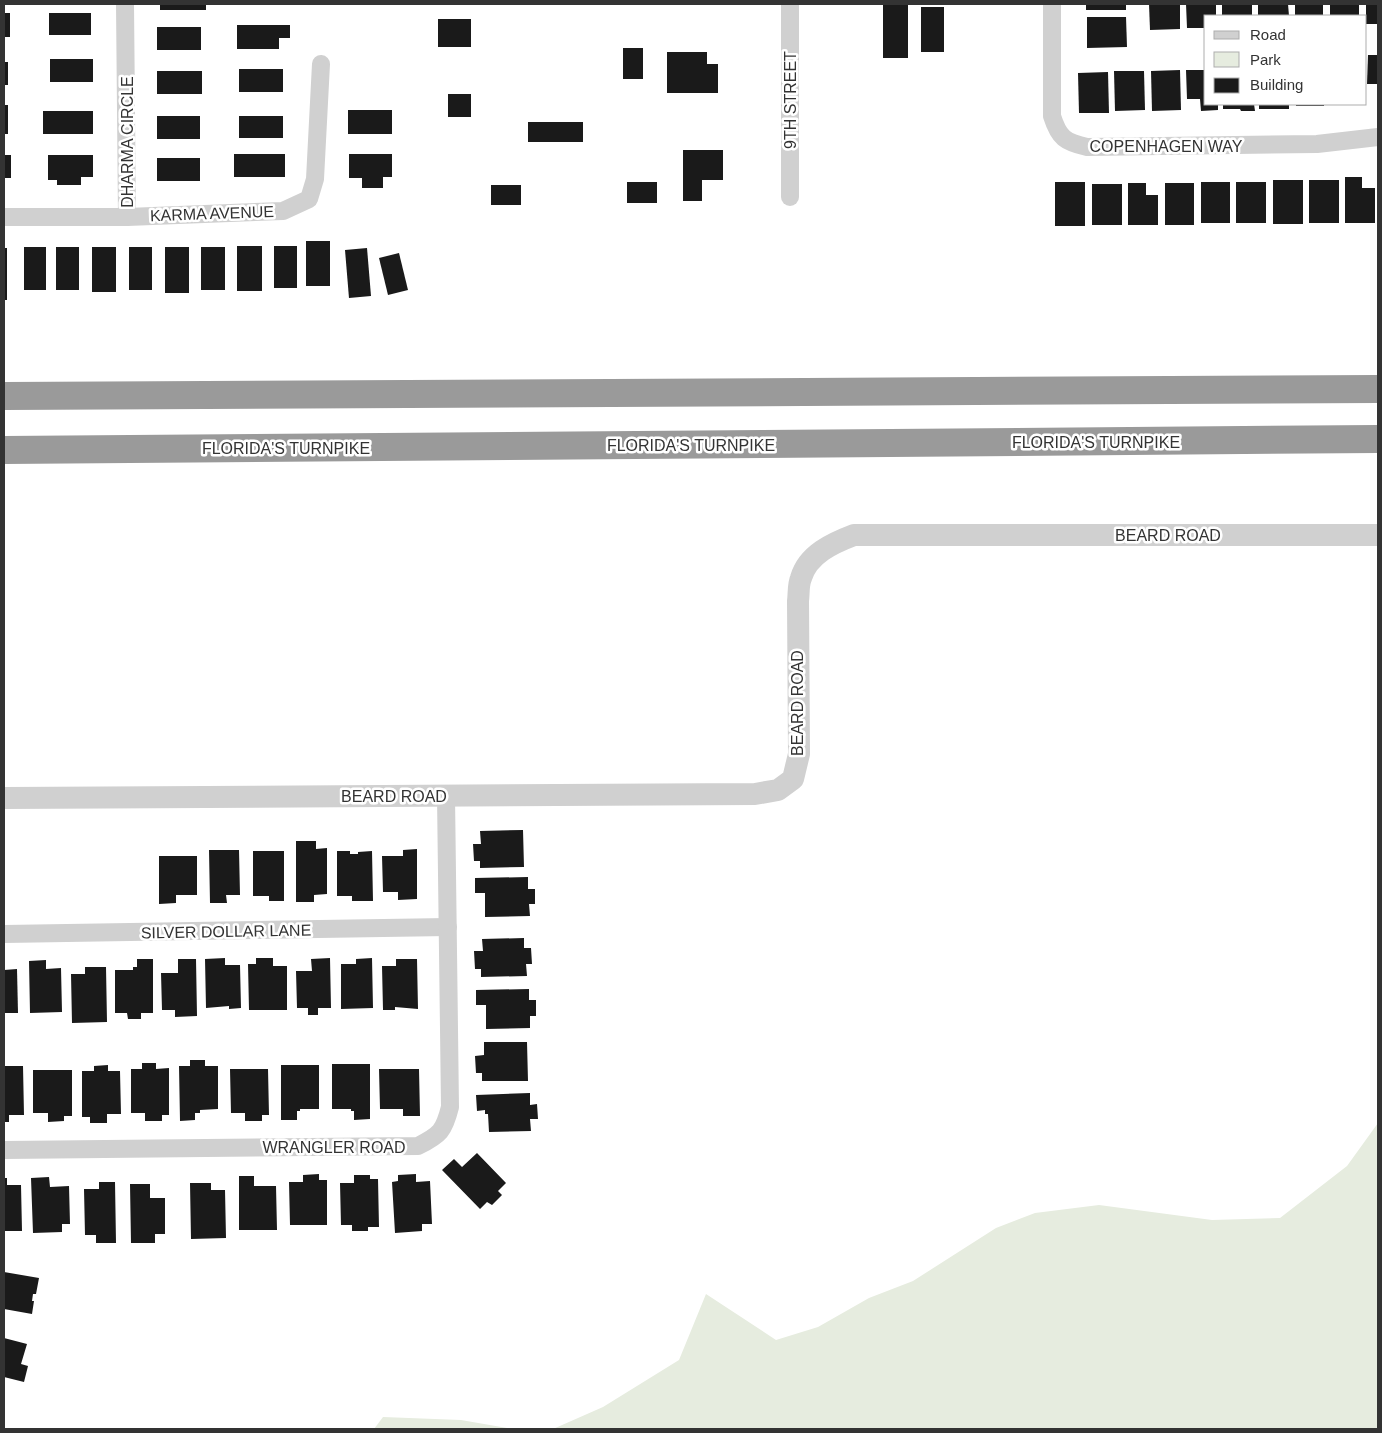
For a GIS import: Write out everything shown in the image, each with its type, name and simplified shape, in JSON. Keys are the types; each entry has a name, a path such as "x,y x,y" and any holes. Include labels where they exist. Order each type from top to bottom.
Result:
{"highway":[{"path":"4,396 1378,389"},
{"name":"FLORIDA'S TURNPIKE","path":"4,450 1378,439"}],"street":[{"name":"DHARMA CIRCLE","path":"4,217 127,217 126,4"},
{"name":"9TH STREET","path":"790,4 790,197"},
{"name":"COPENHAGEN WAY","path":"1052,4 1052,116 1057,131 1069,143 1087,147 1317,144 1378,137"},
{"name":"KARMA AVENUE","path":"127,217 283,211 309,199 315,179 321,64"},
{"name":"BEARD ROAD","path":"4,798 755,794 778,790 793,779 798,754 798,610 801,577 813,557 837,541 854,535 1378,535"},
{"name":"WRANGLER ROAD","path":"4,1150 418,1146 436,1138 445,1126 450,1107 446,796"},
{"name":"SILVER DOLLAR LANE","path":"4,934 448,928"}],"green space":[{"path":"1378,1123 1378,1429 553,1429 603,1407 679,1360 706,1294 776,1340 818,1327 869,1298 913,1281 996,1228 1035,1213 1099,1205 1212,1220 1280,1218 1347,1166"},
{"path":"383,1417 461,1420 513,1429 374,1429"}],"building":[{"path":"160,4 206,4 206,10 160,10"},
{"path":"1086,4 1126,4 1126,10 1086,10"},
{"path":"1149,4 1180,4 1180,29 1150,30"},
{"path":"1186,4 1216,4 1216,15 1204,15 1204,28 1187,28"},
{"path":"1222,4 1252,4 1252,15 1222,15"},
{"path":"1258,4 1288,4 1289,15 1258,15"},
{"path":"1295,4 1323,4 1323,15 1295,15"},
{"path":"1330,4 1359,4 1359,15 1330,15"},
{"path":"1366,4 1378,4 1378,24 1367,24"},
{"path":"883,5 908,5 908,58 883,58"},
{"path":"921,7 944,7 944,52 921,52"},
{"path":"4,13 10,13 10,37 4,37"},
{"path":"49,13 91,13 91,35 49,35"},
{"path":"1087,17 1126,17 1127,47 1087,48"},
{"path":"438,19 471,19 471,47 438,47"},
{"path":"237,25 290,25 290,38 279,38 279,49 237,49"},
{"path":"157,27 201,27 201,50 157,50"},
{"path":"623,48 643,48 643,79 623,79"},
{"path":"667,52 707,52 707,64 718,64 718,93 667,93"},
{"path":"1368,55 1378,55 1378,84 1367,84"},
{"path":"50,59 93,59 93,82 50,82"},
{"path":"4,62 8,62 8,85 4,85"},
{"path":"239,69 283,69 283,92 239,92"},
{"path":"1180,70 1181,110 1152,111 1151,71"},
{"path":"1186,70 1204,70 1204,105 1218,105 1218,110 1201,111 1200,99 1187,99"},
{"path":"157,71 202,71 202,94 157,94"},
{"path":"1114,71 1144,71 1145,110 1115,111"},
{"path":"1108,72 1109,113 1079,113 1078,73"},
{"path":"448,94 471,94 471,117 448,117"},
{"path":"4,105 8,105 8,134 4,134"},
{"path":"1223,105 1254,105 1255,111 1241,111 1240,109 1223,109"},
{"path":"1259,105 1289,105 1289,109 1259,109"},
{"path":"1296,105 1324,105 1324,106"},
{"path":"348,110 392,110 392,134 348,134"},
{"path":"43,111 93,111 93,134 43,134"},
{"path":"157,116 200,116 200,139 157,139"},
{"path":"239,116 283,116 283,138 239,138"},
{"path":"528,122 583,122 583,142 528,142"},
{"path":"683,150 723,150 723,180 702,180 702,201 683,201"},
{"path":"234,154 285,154 285,177 234,177"},
{"path":"349,154 392,154 392,177 383,177 383,188 362,188 362,178 349,178"},
{"path":"4,155 11,155 11,178 4,178"},
{"path":"48,155 93,155 93,177 81,177 81,185 57,185 57,180 48,180"},
{"path":"157,158 200,158 200,181 157,181"},
{"path":"1345,177 1362,177 1362,188 1375,188 1375,223 1345,223"},
{"path":"1273,180 1303,180 1303,224 1273,224"},
{"path":"1309,180 1339,180 1339,223 1309,223"},
{"path":"627,182 657,182 657,203 627,203"},
{"path":"1055,182 1085,182 1085,226 1055,226"},
{"path":"1201,182 1230,182 1230,223 1201,223"},
{"path":"1236,182 1266,182 1266,223 1236,223"},
{"path":"1128,183 1146,183 1146,195 1158,195 1158,225 1128,225"},
{"path":"1165,183 1194,183 1194,225 1165,225"},
{"path":"1092,184 1122,184 1122,225 1092,225"},
{"path":"491,185 521,185 521,205 491,205"},
{"path":"306,241 330,241 330,286 306,286"},
{"path":"237,246 262,246 262,291 237,291"},
{"path":"274,246 297,246 297,288 274,288"},
{"path":"24,247 46,247 46,290 24,290"},
{"path":"56,247 79,247 79,290 56,290"},
{"path":"92,247 116,247 116,292 92,292"},
{"path":"129,247 152,247 152,290 129,290"},
{"path":"165,247 189,247 189,293 165,293"},
{"path":"201,247 225,247 225,290 201,290"},
{"path":"4,248 7,248 7,300 4,300"},
{"path":"367,248 371,296 349,298 345,250"},
{"path":"399,253 408,290 388,295 379,258"},
{"path":"523,830 524,867 480,868 480,861 474,861 473,844 481,844 480,831"},
{"path":"296,841 316,841 316,849 327,848 327,894 314,895 314,902 296,902"},
{"path":"417,849 417,899 398,900 398,892 383,892 382,856 403,856 403,850"},
{"path":"209,850 239,850 240,895 226,895 227,903 210,903"},
{"path":"253,851 284,851 284,901 269,901 269,896 253,896"},
{"path":"337,851 350,851 350,854 358,854 358,852 372,851 373,901 352,901 352,896 337,896"},
{"path":"159,856 197,856 197,895 176,895 176,903 159,904"},
{"path":"528,877 528,889 535,889 535,904 529,904 530,916 485,917 485,893 475,893 475,878"},
{"path":"524,938 524,948 531,948 532,964 526,964 527,976 481,977 481,969 475,969 474,951 483,951 482,939"},
{"path":"225,958 225,965 240,965 241,1008 229,1009 229,1006 206,1008 205,959"},
{"path":"256,958 273,958 273,966 287,966 287,1010 249,1010 248,964 256,964"},
{"path":"330,958 331,1008 318,1008 318,1015 308,1015 308,1008 297,1008 296,971 312,971 311,959"},
{"path":"372,958 373,1008 341,1009 341,964 356,964 356,959"},
{"path":"137,959 153,959 153,1013 141,1013 141,1019 128,1019 127,1013 115,1013 115,970 133,970 133,967 137,967"},
{"path":"178,959 196,959 197,1016 175,1017 175,1010 162,1010 161,973 178,973"},
{"path":"396,959 417,959 418,1009 395,1007 395,1010 383,1010 382,966 396,966"},
{"path":"46,960 46,969 61,968 62,1012 30,1013 29,961"},
{"path":"85,967 106,967 107,1022 72,1023 71,974 85,974"},
{"path":"17,969 18,1013 4,1013 4,970"},
{"path":"529,989 529,1000 536,1000 536,1016 530,1016 530,1028 486,1029 486,1005 476,1005 476,990"},
{"path":"484,1042 527,1042 528,1081 482,1081 482,1073 476,1073 475,1056 484,1055"},
{"path":"190,1060 205,1060 205,1066 218,1066 218,1109 200,1110 200,1113 195,1113 195,1120 180,1121 179,1066 190,1066"},
{"path":"142,1063 156,1063 156,1069 169,1068 169,1115 162,1115 162,1121 145,1121 145,1113 131,1113 131,1069 142,1069"},
{"path":"332,1064 370,1064 370,1119 354,1120 354,1111 351,1111 351,1109 332,1109"},
{"path":"108,1065 108,1071 120,1071 121,1114 107,1114 107,1123 90,1123 90,1117 82,1117 82,1071 94,1071 94,1066"},
{"path":"281,1065 319,1065 319,1109 300,1109 300,1111 297,1111 297,1120 281,1120"},
{"path":"4,1066 23,1066 24,1115 9,1115 9,1122 4,1122"},
{"path":"230,1069 268,1069 269,1115 262,1115 262,1121 245,1121 245,1113 231,1113"},
{"path":"379,1069 419,1069 420,1116 403,1116 403,1109 380,1109"},
{"path":"33,1070 72,1070 72,1116 64,1116 64,1121 48,1122 48,1113 33,1113"},
{"path":"530,1093 530,1105 537,1104 538,1119 530,1119 531,1131 489,1132 488,1114 485,1114 485,1110 477,1111 476,1095"},
{"path":"477,1153 506,1183 498,1191 502,1195 492,1205 487,1202 480,1209 442,1170 454,1159 462,1167"},
{"path":"319,1174 319,1180 327,1180 327,1225 290,1225 289,1182 303,1182 303,1175"},
{"path":"416,1174 416,1182 430,1181 432,1224 422,1224 422,1231 395,1233 392,1182 398,1181 398,1175"},
{"path":"354,1175 370,1175 370,1179 378,1179 379,1227 368,1227 368,1231 352,1231 352,1225 341,1225 340,1183 354,1183"},
{"path":"239,1176 254,1176 254,1186 276,1186 277,1230 239,1230"},
{"path":"49,1177 50,1187 69,1186 70,1224 62,1224 62,1232 33,1233 31,1178"},
{"path":"4,1178 7,1178 7,1185 21,1185 22,1231 4,1231"},
{"path":"99,1182 115,1182 116,1243 96,1243 96,1235 85,1235 84,1189 99,1189"},
{"path":"190,1183 211,1183 211,1190 225,1190 226,1238 191,1239"},
{"path":"130,1184 150,1184 150,1198 165,1198 165,1234 155,1234 155,1243 131,1243"},
{"path":"4,1272 39,1278 36,1294 33,1294 32,1314 4,1309"},
{"path":"4,1338 27,1344 21,1364 28,1366 24,1382 4,1377"}]}
